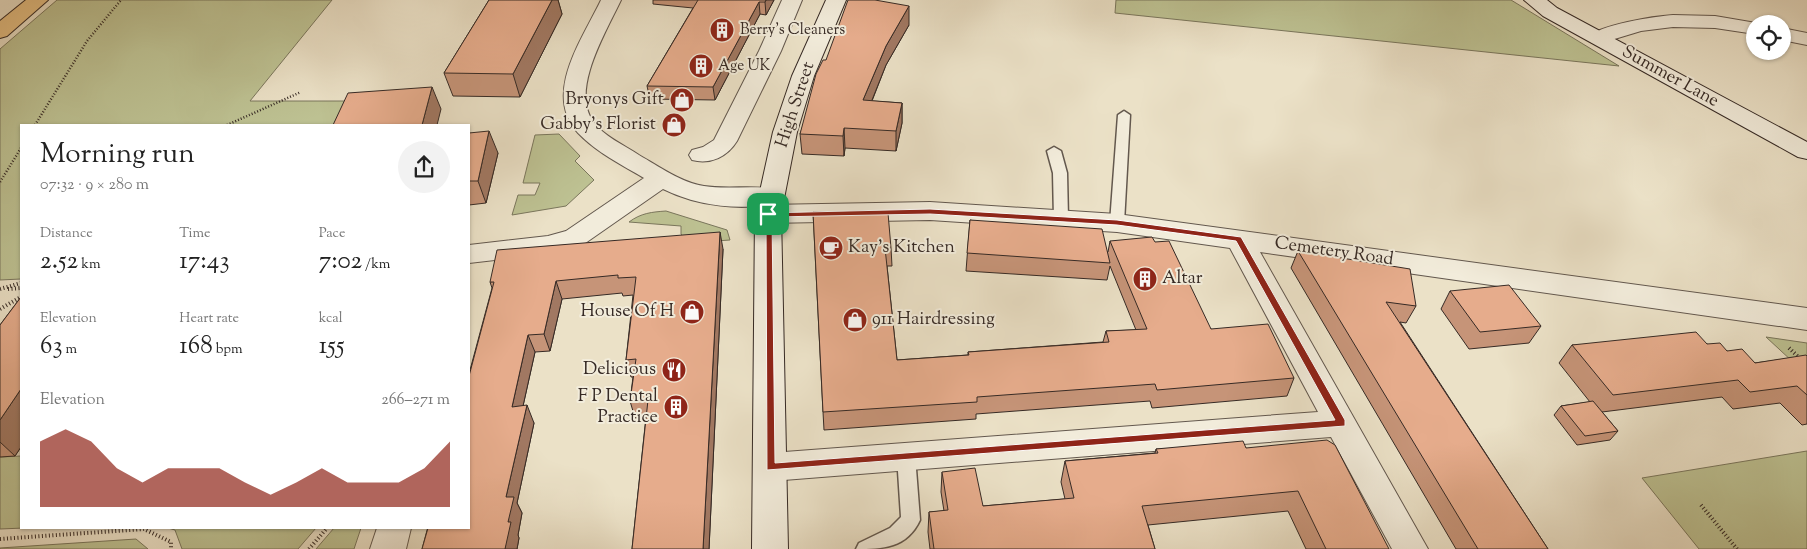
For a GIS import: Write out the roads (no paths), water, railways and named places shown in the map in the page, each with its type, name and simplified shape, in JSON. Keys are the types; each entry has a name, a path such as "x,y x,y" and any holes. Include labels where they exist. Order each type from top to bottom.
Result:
{"main road":[{"path":"0,32 38,0"}],"street":[{"name":"Cemetery Road","path":"611,0 578,75 574,94 576,111 586,128 660,179 690,192 770,205 930,211 1117,223 1807,319"},
{"path":"701,155 715,153 726,144 729,130 770,51 792,0"},
{"name":"High Street","path":"770,549 770,205 785,132 803,76 836,0"},
{"name":"Summer Lane","path":"1534,0 1598,38 1807,152"},
{"path":"1598,38 1647,24 1668,22 1732,24 1746,26"},
{"path":"1791,36 1807,39"},
{"path":"471,262 575,238 660,179"},
{"path":"1239,239 1410,549"},
{"path":"770,467 1341,423"},
{"path":"388,549 394,529"}],"lane":[{"path":"1117,223 1124,115"},
{"path":"1054,151 1060,172 1061,219"},
{"path":"866,549 897,534 911,520 906,456"}],"place":[{"name":"Berry's Cleaners","path":"722,30"},
{"name":"Age UK","path":"701,66"},
{"name":"Bryonys Gift","path":"682,100"},
{"name":"Gabby's Florist","path":"674,125"},
{"name":"Kay's Kitchen","path":"831,248"},
{"name":"Altar","path":"1145,279"},
{"name":"House Of H","path":"692,312"},
{"name":"911 Hairdressing","path":"855,320"},
{"name":"Delicious","path":"674,370"},
{"name":"F P Dental Practice","path":"676,407"}]}
